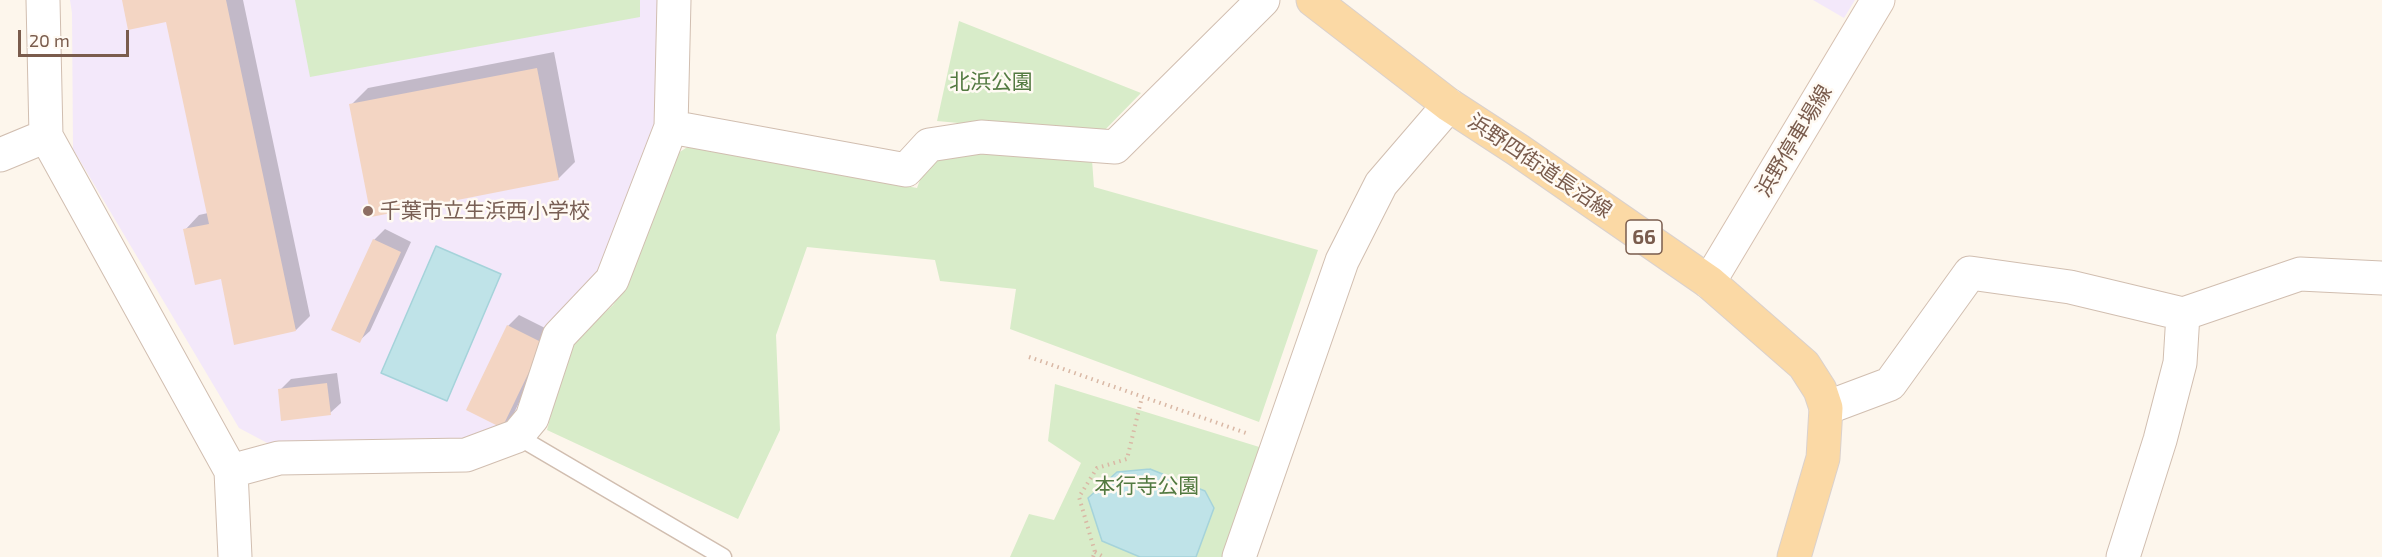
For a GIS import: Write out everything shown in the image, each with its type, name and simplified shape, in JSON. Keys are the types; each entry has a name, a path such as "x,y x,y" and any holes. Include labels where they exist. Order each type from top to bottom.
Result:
{"main road":[{"name":"浜野四街道長沼線","path":"1313,0 1449,105 1709,282 1804,365 1820,390 1826,408 1823,458 1794,557"}],"street":[{"path":"43,0 46,136 231,471 235,557"},
{"path":"231,471 279,458 466,455 517,436 532,418 559,336 612,280 671,127 674,0"},
{"path":"671,127 906,170 929,145 981,137 1114,147 1263,0"},
{"name":"浜野停車場線","path":"1709,282 1878,0"},
{"path":"1239,557 1342,261 1381,183 1449,105"},
{"path":"0,155 46,136"},
{"path":"1826,408 1890,384 1970,273 2070,287 2182,314 2300,274 2382,278"},
{"path":"2123,557 2160,440 2180,363 2182,314"}],"lane":[{"path":"517,436 723,557"}],"path":[{"path":"1029,357 1279,445"},
{"path":"1104,557 1094,554 1079,497 1097,468 1127,459 1142,397"}],"shaded area":[{"name":"千葉市立生浜西小学校","path":"70,0 660,0 655,129 603,273 528,416 485,437 273,446 239,428 73,149"},
{"path":"1813,0 1855,0 1844,18"}],"green space":[{"path":"295,0 640,0 640,17 310,77"},
{"name":"北浜公園","path":"959,21 1141,93 1099,136 937,121"},
{"path":"689,146 917,188 928,158 979,146 1092,160 1094,187 1318,250 1259,422 1010,329 1016,289 940,281 935,260 807,247 776,335 780,430 738,519 547,430 568,347 613,305 631,277 672,157"},
{"name":"本行寺公園","path":"1055,384 1269,450 1230,557 1010,557 1029,514 1054,520 1081,463 1048,441"}],"water":[{"path":"436,246 501,274 447,401 381,373"},
{"path":"1150,469 1205,491 1214,508 1196,557 1140,557 1102,541 1088,498 1117,472"}],"building":[{"path":"122,0 226,0 296,331 234,345 221,279 195,285 183,229 209,224 166,22 128,30"},
{"path":"537,68 559,180 371,217 349,104"},
{"path":"373,239 401,252 360,343 331,330"},
{"path":"507,325 543,343 502,428 466,410"},
{"path":"327,383 331,415 281,421 278,389"}],"place":[{"name":"千葉市立生浜西小学校","path":"368,211"}]}
